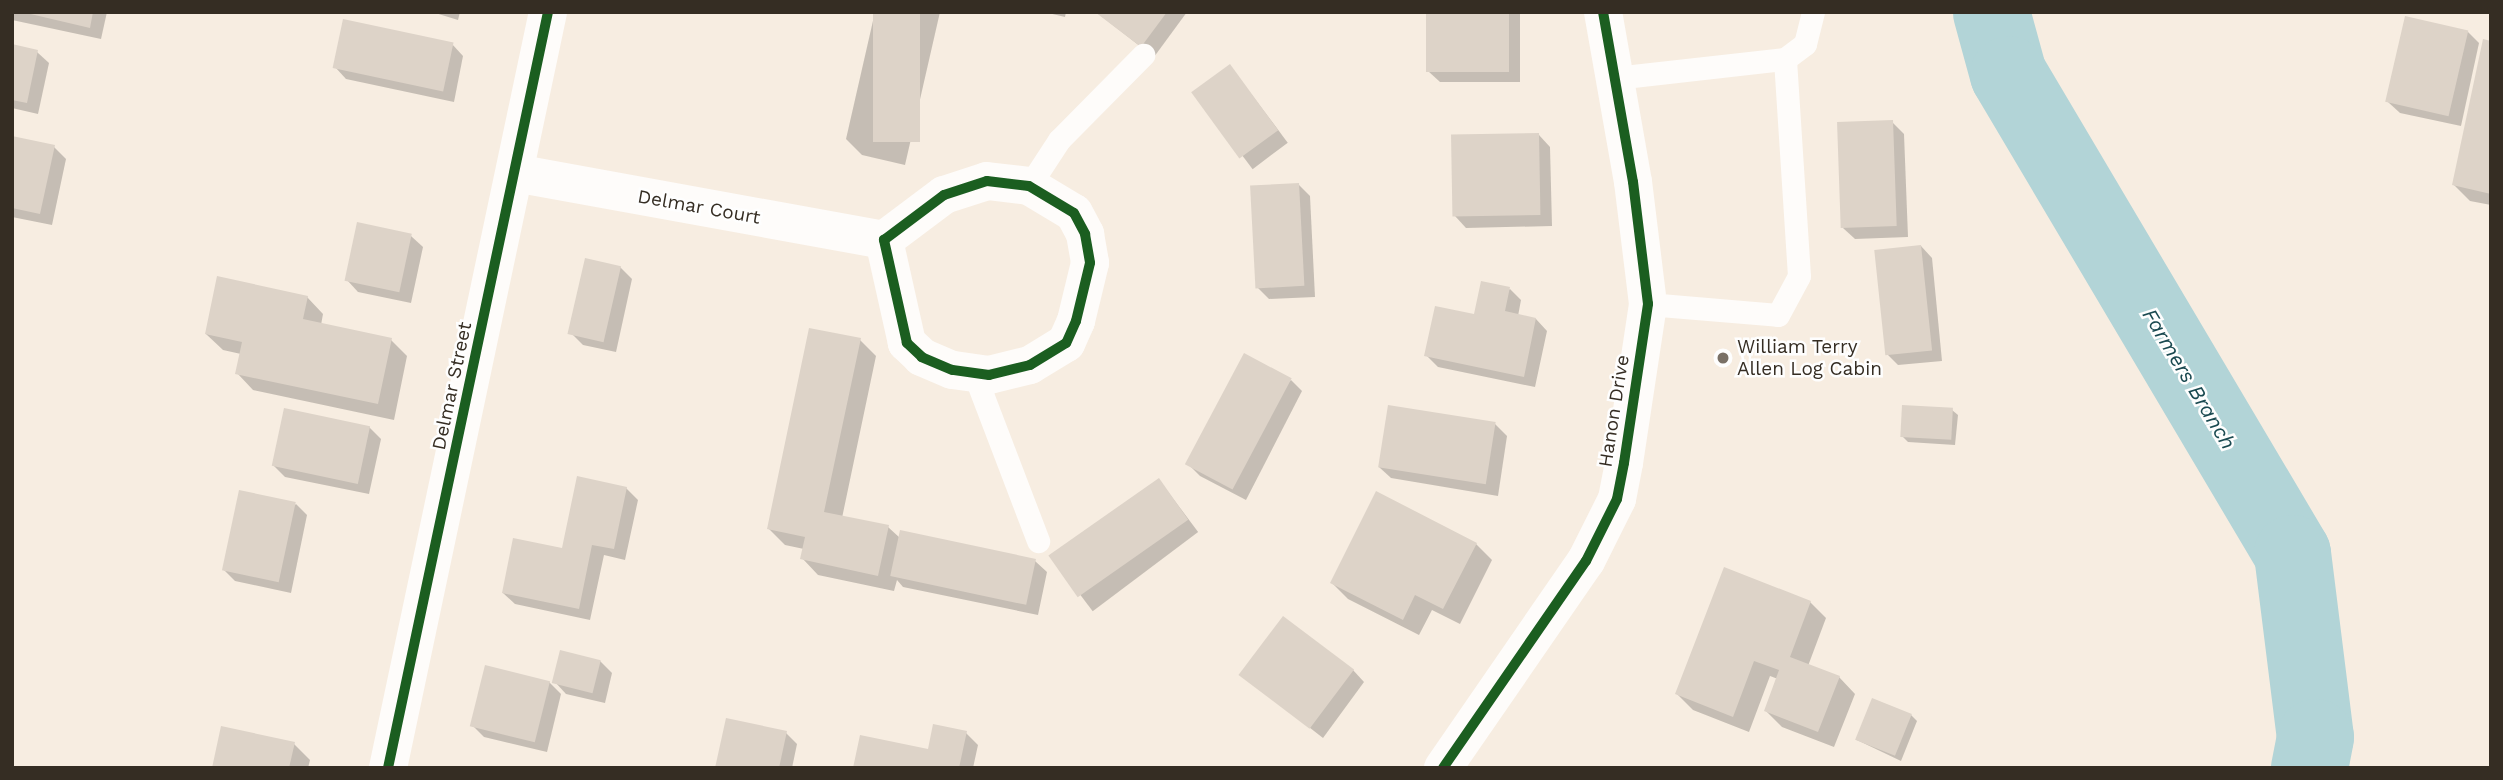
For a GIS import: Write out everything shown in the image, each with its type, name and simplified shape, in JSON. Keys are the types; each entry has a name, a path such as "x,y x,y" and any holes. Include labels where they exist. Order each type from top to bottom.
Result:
{"street":[{"name":"Delmar Street","path":"388,768 548,12"},
{"name":"Hanon Drive","path":"1443,768 1586,561 1617,499 1648,304 1603,12"},
{"name":"Delmar Court","path":"515,173 884,240"},
{"path":"988,181 1029,186 1074,212 1085,234 1090,263 1076,321 1066,342 1030,365 989,375 952,370 922,357 907,343 884,240 944,195 988,181"}],"lane":[{"path":"1615,79 1785,59 1805,44 1813,12"},
{"path":"1029,186 1059,140 1143,55"},
{"path":"1648,304 1778,315 1799,275 1785,59"},
{"path":"974,373 1038,541"}],"building":[{"path":"22,12 93,12 90,28"},
{"path":"873,12 920,12 920,142 873,142"},
{"path":"1095,12 1167,12 1141,47"},
{"path":"1426,12 1509,12 1509,72 1426,72"},
{"path":"2405,16 2468,31 2449,116 2385,102"},
{"path":"343,19 454,42 443,91 333,68"},
{"path":"2483,39 2491,41 2491,194 2452,185"},
{"path":"12,44 38,50 27,103 12,100"},
{"path":"1230,64 1278,130 1239,159 1191,92"},
{"path":"1893,120 1897,226 1841,228 1837,122"},
{"path":"1539,133 1540,215 1452,217 1451,135"},
{"path":"12,136 55,145 40,214 12,208"},
{"path":"1299,183 1304,286 1255,288 1250,186"},
{"path":"357,222 412,234 399,292 345,281"},
{"path":"1921,245 1932,350 1885,355 1874,250"},
{"path":"585,258 621,266 604,342 567,334"},
{"path":"217,276 308,296 303,319 392,338 378,404 235,374 242,342 205,334"},
{"path":"1481,281 1510,287 1505,311 1536,318 1524,377 1424,356 1435,306 1474,314"},
{"path":"809,328 861,338 824,512 889,525 878,576 800,559 805,537 767,529"},
{"path":"1244,353 1292,378 1233,490 1185,464"},
{"path":"1388,405 1496,422 1486,484 1378,467"},
{"path":"1902,405 1953,408 1951,440 1900,437"},
{"path":"284,408 370,426 358,484 272,466"},
{"path":"577,476 627,487 614,549 592,545 579,609 502,593 513,538 562,548"},
{"path":"1159,478 1188,520 1078,597 1048,555"},
{"path":"239,490 296,502 279,582 222,570"},
{"path":"1376,491 1477,543 1443,609 1415,595 1403,620 1330,583"},
{"path":"900,530 1036,559 1026,605 890,576"},
{"path":"1724,567 1811,601 1790,657 1840,676 1818,732 1764,711 1779,670 1754,661 1733,717 1675,694"},
{"path":"1283,616 1354,670 1310,729 1238,675"},
{"path":"560,650 601,660 593,693 552,683"},
{"path":"485,665 550,681 535,742 470,726"},
{"path":"1872,698 1912,714 1895,756 1855,740"},
{"path":"726,718 787,731 779,768 715,768"},
{"path":"933,724 967,731 959,768 853,768 860,735 928,749"},
{"path":"221,726 295,742 289,768 212,768"}],"waterway":[{"name":"Farmers Branch","path":"1991,12 2008,74 2292,553 2315,737 2309,768"}],"cycle path":[{"path":"388,768 548,12"},
{"path":"1443,768 1586,561 1617,499 1648,304 1633,182 1603,12"},
{"path":"987,181 1029,186 1074,213 1085,234 1090,263 1076,321 1066,343 1030,365 989,375 952,370 922,357 907,343 884,240 944,195 987,181"}],"place":[{"name":"William Terry Allen Log Cabin","path":"1723,358"}]}
